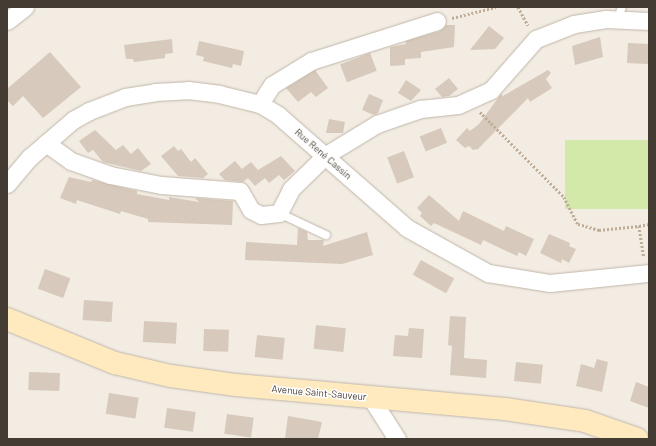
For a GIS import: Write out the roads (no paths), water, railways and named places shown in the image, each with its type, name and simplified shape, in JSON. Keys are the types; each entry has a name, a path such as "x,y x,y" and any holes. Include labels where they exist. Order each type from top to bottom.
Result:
{"street":[{"path":"7,21 25,7"},
{"path":"46,143 71,161 110,175 161,185 240,191 251,210 261,215 279,213 290,189 326,155 377,124 420,109 458,105 491,90 536,39 574,24 620,13 649,21"},
{"path":"260,104 272,85 311,61 437,21"},
{"name":"Rue René Cassin","path":"7,184 46,143 73,120 125,97 188,90 260,104 278,115 326,155 407,228 488,273 550,283 648,273"},
{"name":"Avenue Saint-Sauveur","path":"7,319 115,363 171,376 372,398 505,409 571,419 637,439"},
{"path":"372,398 397,439"}],"lane":[{"path":"279,213 326,235"}]}
